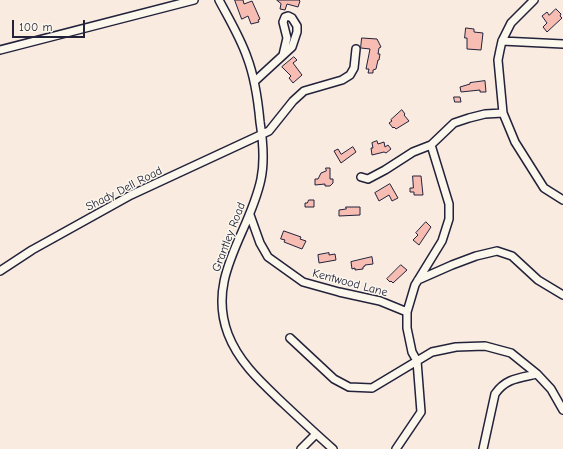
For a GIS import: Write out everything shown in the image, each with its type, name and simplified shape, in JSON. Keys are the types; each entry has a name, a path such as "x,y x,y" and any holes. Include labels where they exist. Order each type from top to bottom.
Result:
{"street":[{"path":"0,50 194,0"},
{"name":"Grantley Road","path":"220,0 247,56 254,81 262,135 263,160 261,177 250,215 228,263 222,289 222,309 228,334 232,344 248,369 333,449"},
{"path":"534,0 512,23 502,41 498,60 503,113 515,142 544,188 563,200"},
{"path":"254,81 292,46 297,32 297,26 292,18 288,16 285,17 283,22 288,38 283,54"},
{"path":"502,41 563,44"},
{"name":"Shady Dell Road","path":"0,271 32,250 131,195 269,131 304,91 342,80 350,75 354,68 356,49"},
{"path":"361,176 368,179 413,152 431,145 454,123 485,114 503,113"},
{"path":"396,449 421,412 417,361 412,352 407,328 407,312 415,285 442,241 449,219 449,204 431,145"},
{"name":"Kentwood Lane","path":"250,215 260,243 268,257 303,282 380,301 407,312"},
{"path":"418,280 476,256 496,251 512,256 538,280 563,295"},
{"path":"290,338 334,379 349,387 372,388 432,352 456,347 485,346 511,353 537,374 551,389 563,410"},
{"path":"483,449 495,394 500,387 512,379 537,374"},
{"path":"301,449 316,434"}],"building":[{"path":"235,0 243,0 244,4 252,1 260,19 258,20 259,22 251,24 248,16 242,19"},
{"path":"277,0 300,1 298,7 287,4 285,10 280,9 281,4"},
{"path":"556,9 561,14 560,16 562,18 547,32 543,27 547,23 542,16 547,12 549,15"},
{"path":"466,28 474,29 474,32 483,33 481,50 467,49 467,38 465,38"},
{"path":"362,38 377,39 381,47 379,48 378,54 380,54 379,60 376,69 373,70 373,73 368,73 369,69 366,69 370,49 361,48"},
{"path":"294,57 297,60 293,63 302,75 293,83 289,78 291,76 282,67"},
{"path":"485,81 486,92 480,92 480,90 461,92 460,87 470,83"},
{"path":"454,97 460,97 461,102 455,102"},
{"path":"402,110 409,121 396,129 394,127 393,128 389,123"},
{"path":"377,141 378,144 384,142 385,147 388,145 391,149 386,153 384,152 372,155 372,143"},
{"path":"353,147 356,152 341,163 334,151 338,149 341,154"},
{"path":"326,168 330,168 330,179 333,179 333,183 330,186 325,186 325,184 315,185 315,179 318,179 321,173 326,171"},
{"path":"413,176 421,176 423,195 414,195 414,192 410,192 410,188 413,188"},
{"path":"390,184 398,198 392,201 389,195 379,201 375,193"},
{"path":"309,200 314,200 314,207 305,207 305,203"},
{"path":"346,207 360,207 360,215 339,216 339,210 346,209"},
{"path":"426,222 431,227 419,245 413,240 418,235 416,233"},
{"path":"284,231 301,237 300,239 306,241 302,249 284,242 285,240 281,239"},
{"path":"329,253 329,255 335,254 336,260 319,263 318,255"},
{"path":"372,257 373,264 365,265 363,269 352,269 351,262"},
{"path":"401,265 407,270 393,283 391,281 390,282 387,279"}]}
